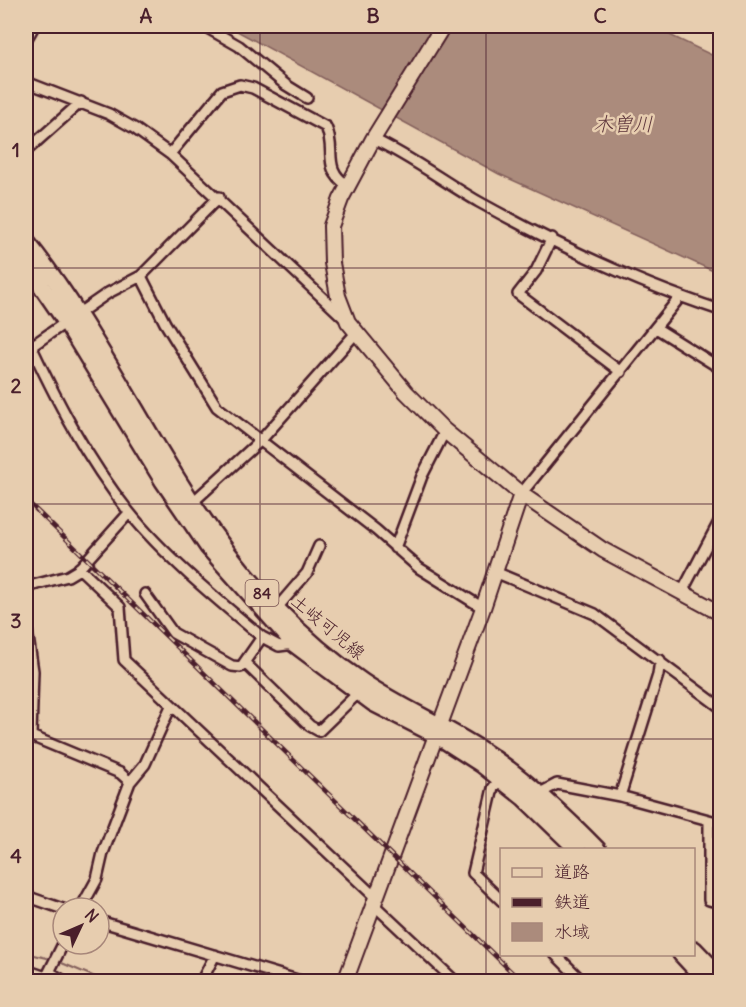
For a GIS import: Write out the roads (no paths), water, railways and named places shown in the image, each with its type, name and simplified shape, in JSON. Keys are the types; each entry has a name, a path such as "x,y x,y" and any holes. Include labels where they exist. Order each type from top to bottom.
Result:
{"main road":[{"name":"土岐可児線","path":"26,242 72,318 163,481 208,547 294,644 356,691 414,726 438,730 492,756 540,793 597,848"},
{"name":"土岐可児線","path":"26,264 72,318 242,572 276,609 363,682 438,730 500,779 577,848"},
{"path":"695,952 714,978"},
{"path":"684,956 714,978"}],"street":[{"path":"26,40 34,26"},
{"path":"204,26 238,46 286,85 307,98"},
{"path":"352,327 338,296 332,264 332,226 348,186 443,26"},
{"path":"26,82 81,102 134,128 170,154 219,197 352,327 406,392 445,431 521,494 603,550 720,613"},
{"path":"170,154 222,91 240,85 253,88 326,127 331,137 332,171 348,186"},
{"path":"26,151 81,102"},
{"path":"377,134 482,203 680,297 720,310"},
{"path":"28,348 108,293 141,276 219,197"},
{"path":"552,238 536,271 518,294 621,372"},
{"path":"141,276 165,323 217,407 376,530 419,568 483,608"},
{"path":"345,981 483,608 521,494 571,429 621,372 680,297"},
{"path":"193,502 262,440 352,327"},
{"path":"656,328 720,368"},
{"path":"26,335 28,348 75,436 129,513 163,548 262,637 279,646 294,644"},
{"path":"395,548 422,476 445,431"},
{"path":"26,587 68,576 79,568 129,513"},
{"path":"682,592 720,520"},
{"path":"276,609 307,573 319,546"},
{"path":"79,568 120,607 124,660 456,981"},
{"path":"495,572 595,614 660,660 720,707"},
{"path":"145,594 173,633 232,666 241,667 246,664 262,637"},
{"path":"26,623 33,671 28,735 120,774 130,782"},
{"path":"620,796 658,675 660,660"},
{"path":"246,664 310,726 319,731 353,698 356,691"},
{"path":"88,896 98,879 103,853 130,782 145,764 171,706"},
{"path":"500,779 493,788 473,873 500,900"},
{"path":"540,793 557,784 620,796 720,823"},
{"path":"709,821 709,900 720,903"},
{"path":"26,896 51,905"},
{"path":"111,925 304,981"},
{"path":"201,981 215,955"},
{"path":"46,977 57,956"},
{"path":"557,956 583,981"},
{"path":"26,970 66,981"}],"water":[{"name":"木曽川","path":"228,26 651,26 720,59 720,274 499,174"}],"waterway":[{"path":"26,953 47,958"},
{"path":"57,961 107,982"}],"railway":[{"path":"26,500 522,982"}]}
